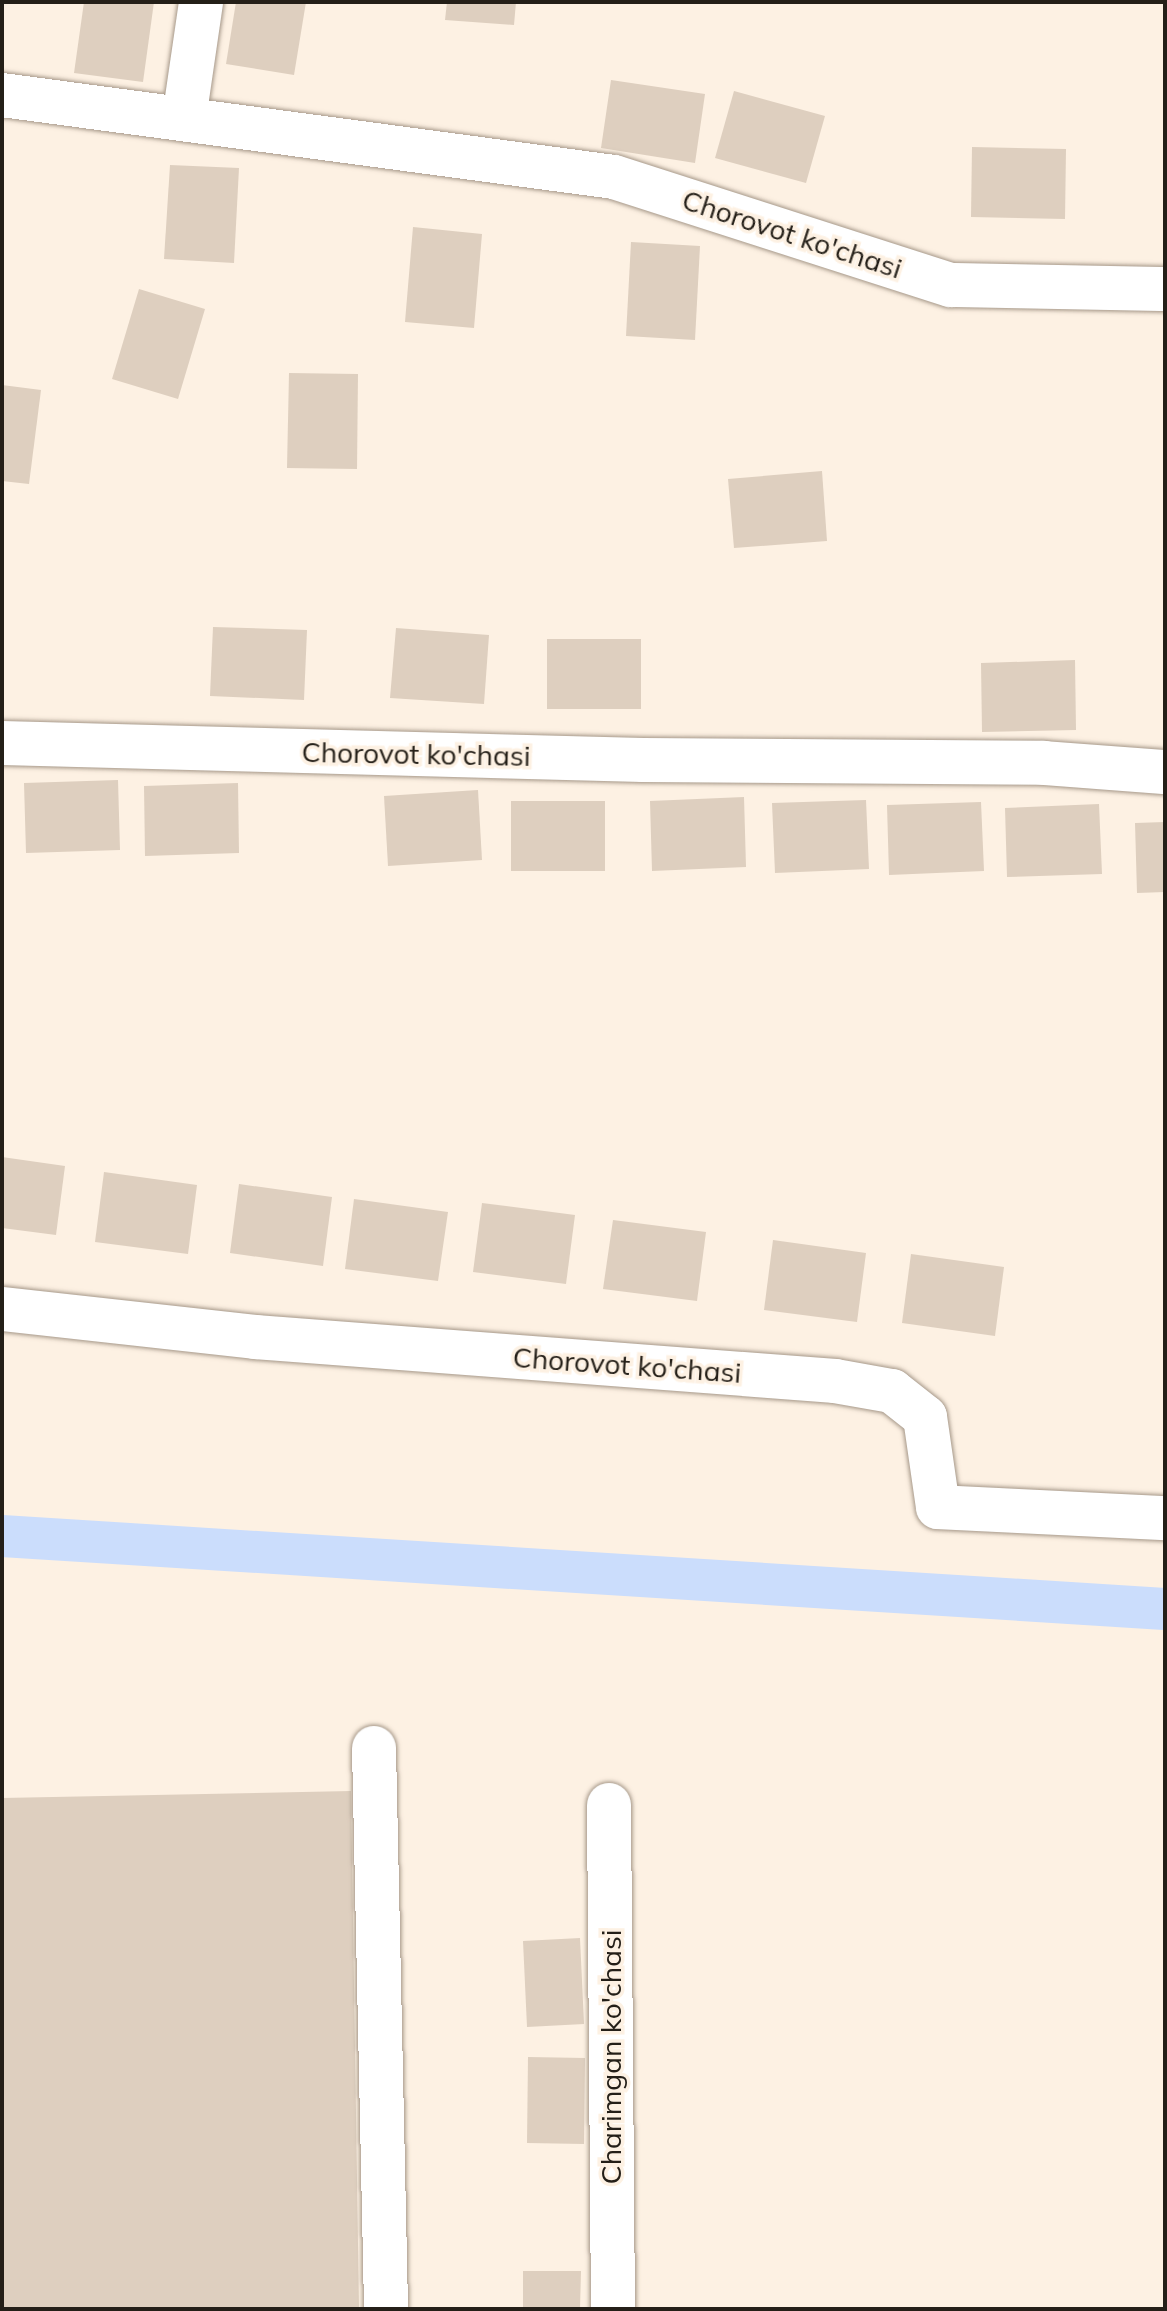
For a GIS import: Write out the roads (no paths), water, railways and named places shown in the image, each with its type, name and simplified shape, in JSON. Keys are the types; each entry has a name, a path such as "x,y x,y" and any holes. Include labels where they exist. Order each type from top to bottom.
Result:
{"street":[{"path":"184,119 201,2"},
{"name":"Chorovot ko'chasi","path":"2,95 614,177 951,285 1165,289"},
{"name":"Chorovot ko'chasi","path":"2,743 643,760 1044,763 1165,772"},
{"name":"Chorovot ko'chasi","path":"2,1309 255,1337 835,1381 892,1391 925,1417 938,1507 1165,1518"},
{"path":"374,1748 386,2309"},
{"name":"Charimgan ko'chasi","path":"609,1805 613,2309"}],"waterway":[{"path":"2,1536 1165,1609"}]}
